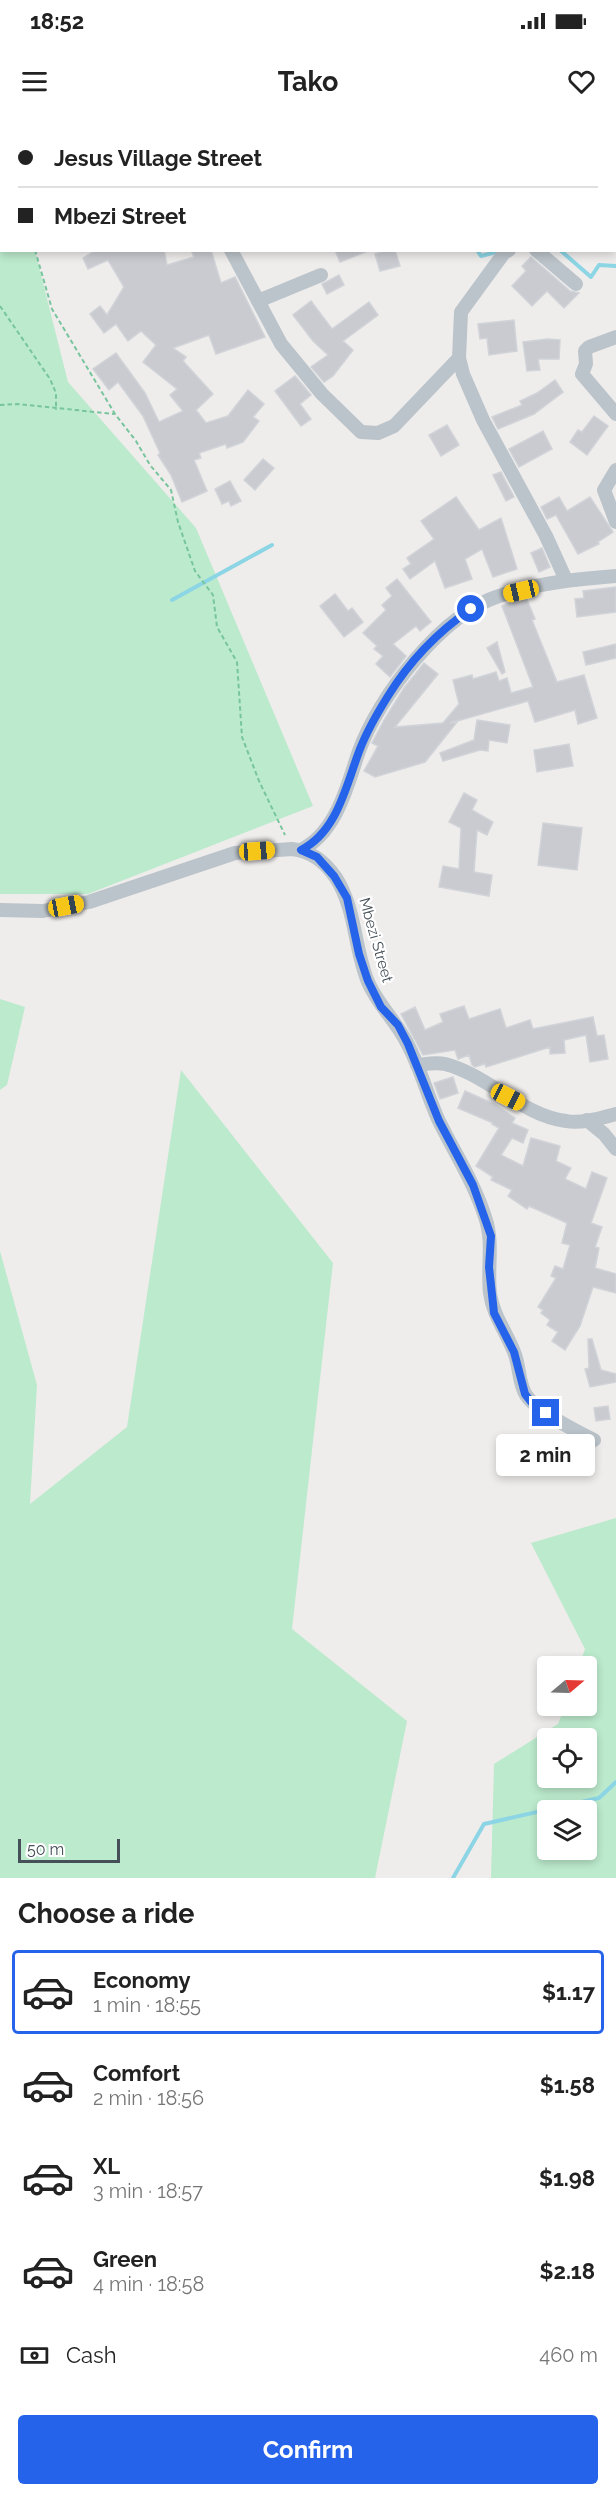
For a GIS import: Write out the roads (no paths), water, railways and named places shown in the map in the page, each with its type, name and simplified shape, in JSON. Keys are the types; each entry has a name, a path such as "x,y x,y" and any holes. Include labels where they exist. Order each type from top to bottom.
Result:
{"street":[{"path":"232,252 281,344 322,394 361,432 378,433 394,426 459,358"},
{"path":"506,252 461,312 459,358 463,374 483,420 546,536 566,580"},
{"path":"538,252 576,284"},
{"path":"258,301 321,275"},
{"path":"616,337 589,347 585,351 586,364 582,374 616,414"},
{"path":"616,470 604,490 616,522"},
{"path":"0,910 43,911 78,904 235,853 297,850 321,836 333,819 361,746 388,695 414,661 454,621 471,609 499,596 566,580 616,576"},
{"name":"Mbezi Street","path":"297,850 317,857 334,876 347,898 359,954 368,981 381,1007 398,1025 439,1121 473,1185 491,1236 489,1267 494,1313 514,1352 525,1394 532,1403 546,1413 594,1440"},
{"path":"417,1065 442,1063 456,1068 508,1097 546,1115 568,1122 616,1114"},
{"path":"586,1120 604,1134 616,1149"}],"waterway":[{"path":"478,252 481,256 496,252"},
{"path":"562,252 591,277 599,265 616,266"},
{"path":"172,600 272,545"},
{"path":"453,1878 484,1824 599,1798 616,1782"}]}
